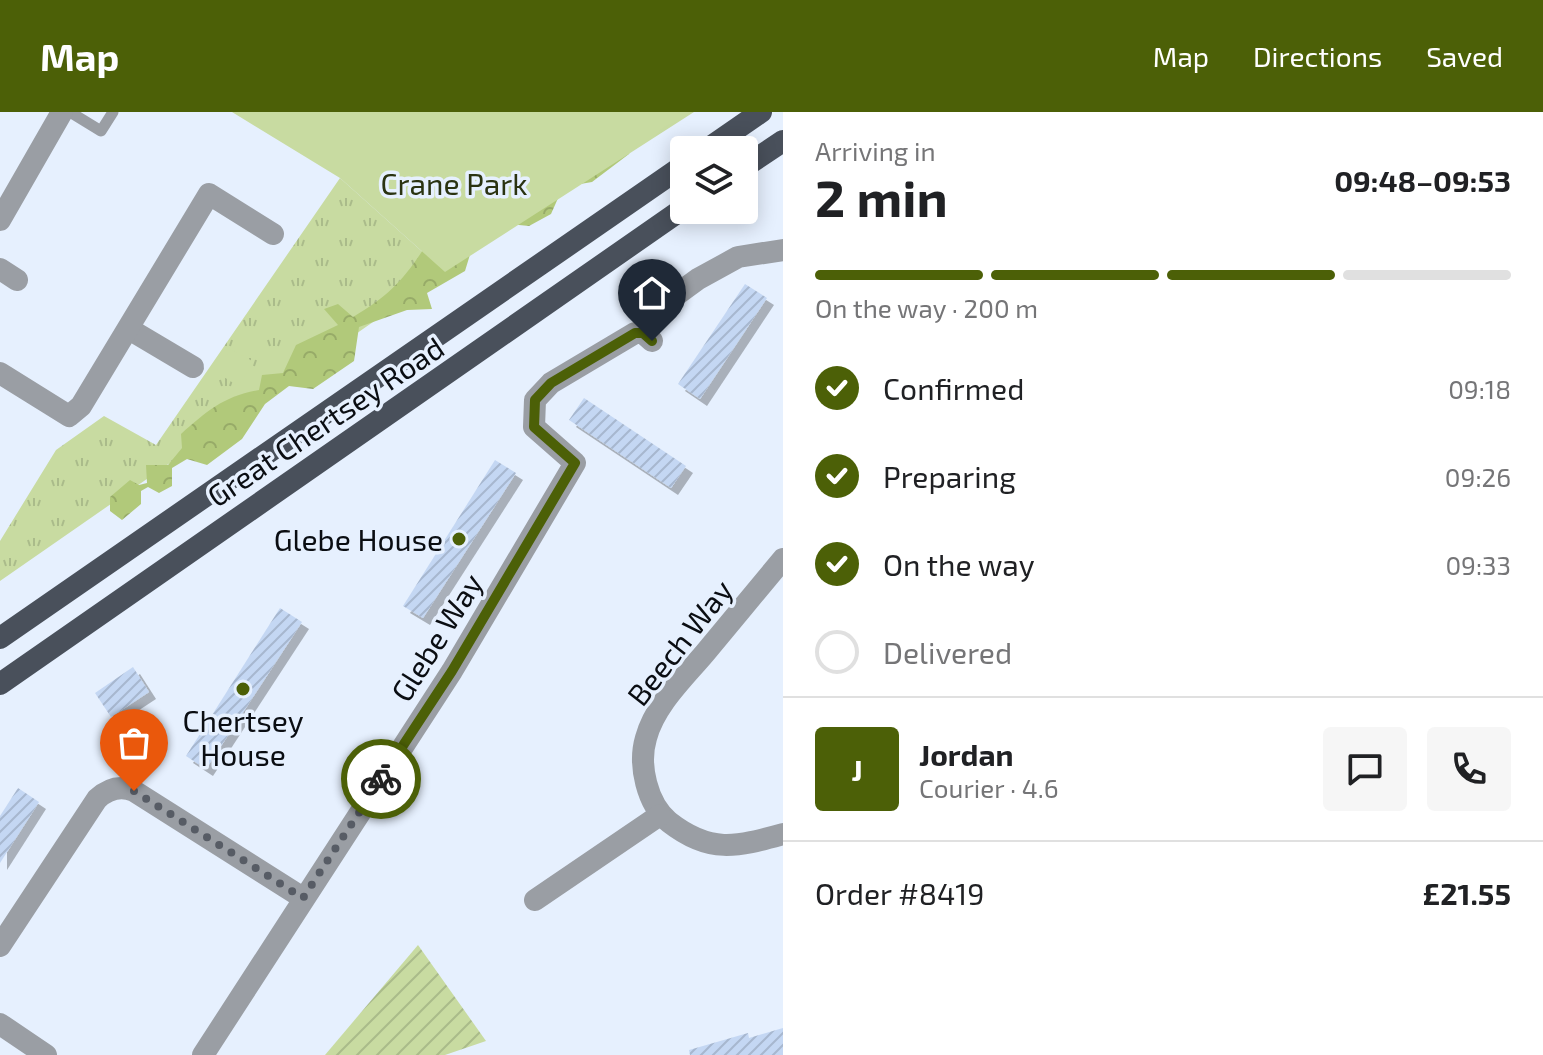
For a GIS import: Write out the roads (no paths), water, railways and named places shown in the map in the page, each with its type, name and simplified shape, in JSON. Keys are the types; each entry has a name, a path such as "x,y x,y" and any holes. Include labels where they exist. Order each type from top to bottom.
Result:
{"highway":[{"path":"726,136 761,112"},
{"path":"758,158 783,141"},
{"name":"Great Chertsey Road","path":"0,638 670,175"},
{"name":"Great Chertsey Road","path":"0,684 670,218"}],"street":[{"path":"0,220 62,112"},
{"path":"0,373 69,416 81,406 209,194 273,234"},
{"name":"Glebe Way","path":"203,1055 452,671 575,463 534,427 535,400 551,383 635,333 648,337 657,309 698,279 738,257 783,250"},
{"path":"129,329 193,367"},
{"name":"Beech Way","path":"660,815 649,794 643,767 645,739 654,718 665,700 783,559"},
{"path":"0,946 97,799 106,791 126,787 303,898"},
{"path":"535,900 660,815 685,835 714,846 742,846 783,834"},
{"path":"0,1024 46,1055"}],"lane":[{"path":"70,112 101,131 113,112"}],"place":[{"name":"Glebe House","path":"459,539"},
{"name":"Chertsey House","path":"243,689"}],"park label":[{"name":"Crane Park","path":"454,183"}]}
